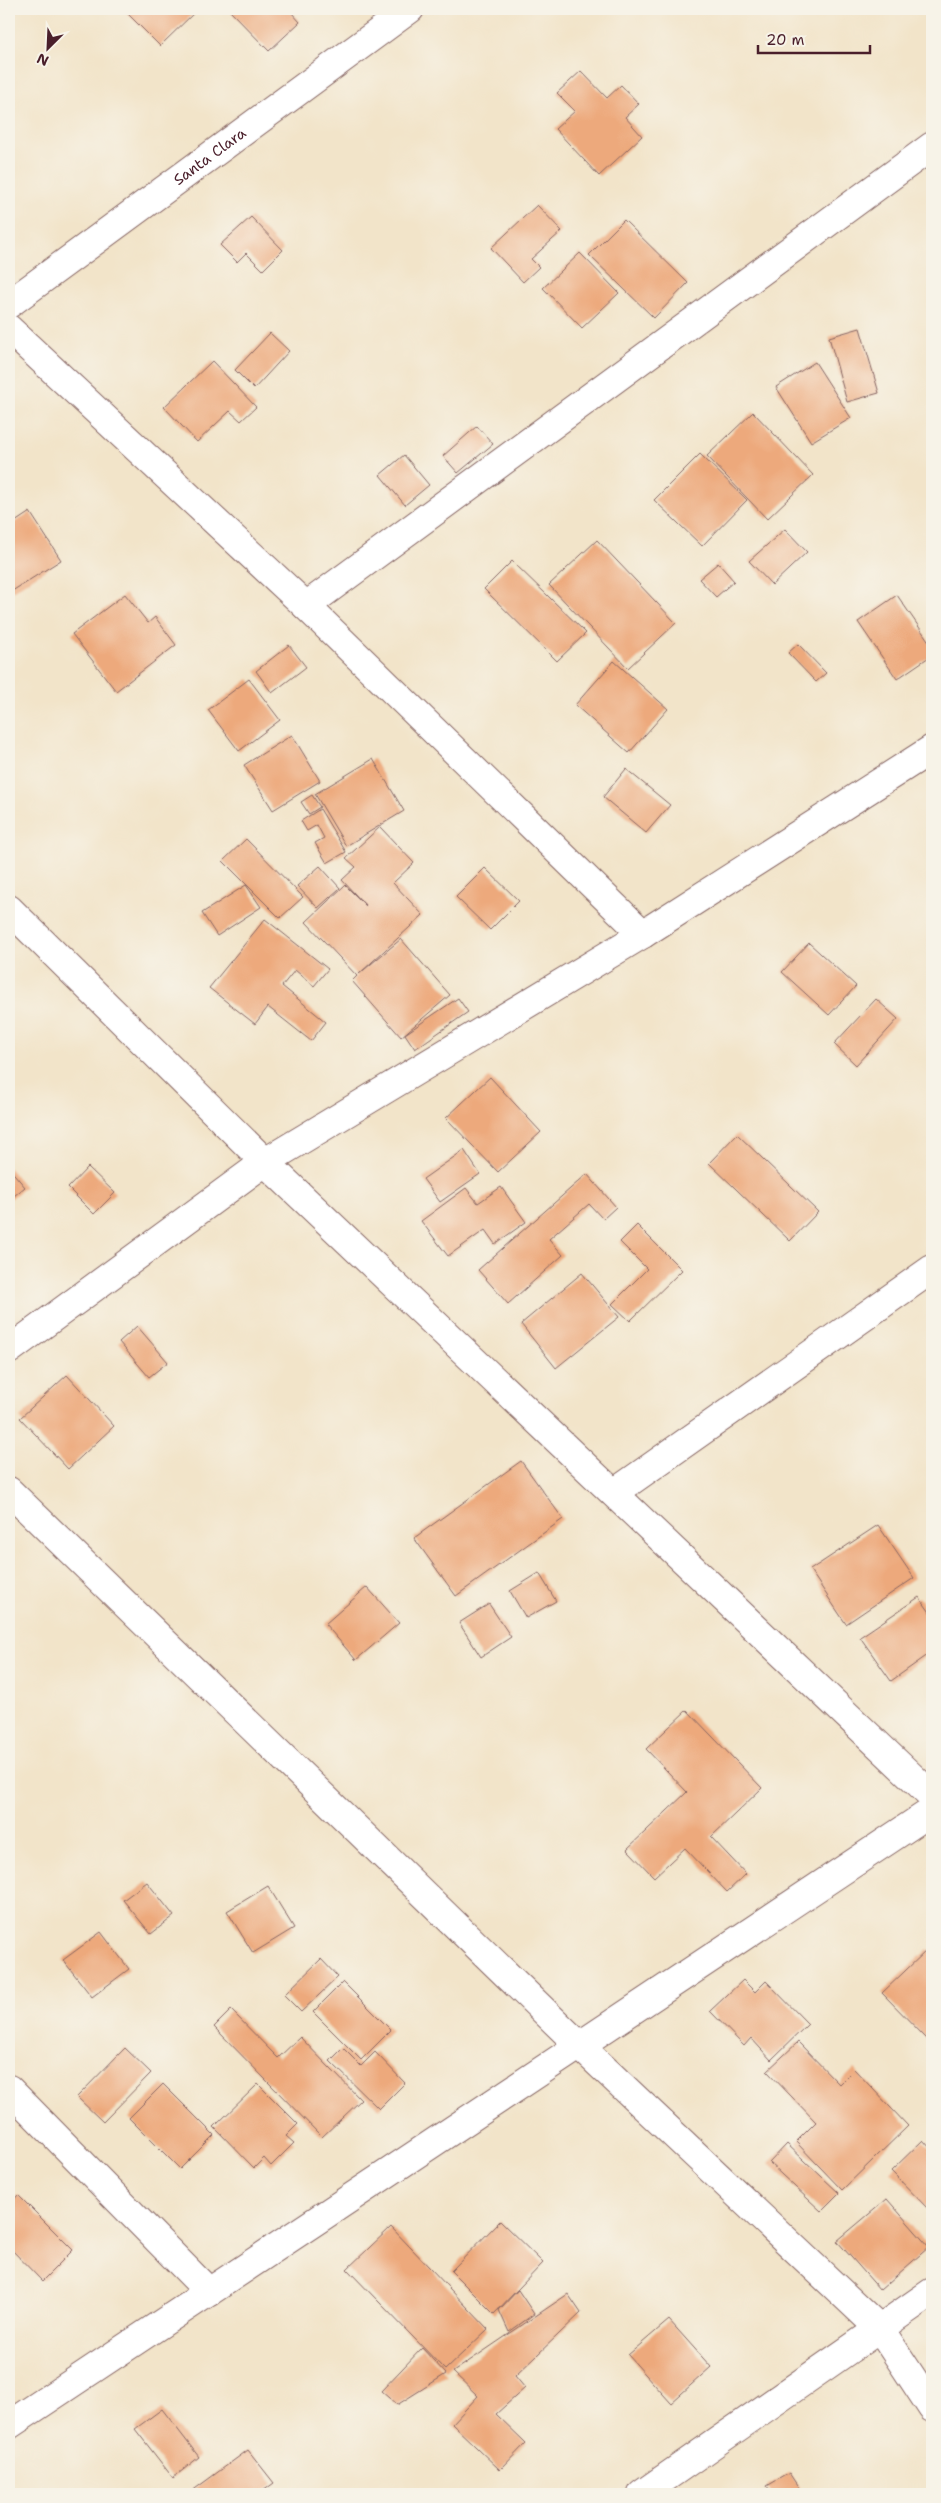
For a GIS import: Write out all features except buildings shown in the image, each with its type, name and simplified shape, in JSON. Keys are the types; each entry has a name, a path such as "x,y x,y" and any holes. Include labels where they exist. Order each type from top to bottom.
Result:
{"street":[{"name":"Santa Clara","path":"9,304 410,9"},
{"path":"306,606 932,146"},
{"path":"9,329 306,606 643,934"},
{"path":"9,1350 265,1162 643,934 932,749"},
{"path":"9,909 265,1162 932,1796"},
{"path":"614,1493 932,1269"},
{"path":"9,1491 580,2046 880,2329 932,2408"},
{"path":"9,2425 932,1811"},
{"path":"9,2089 209,2292"},
{"path":"642,2494 932,2292"}]}
